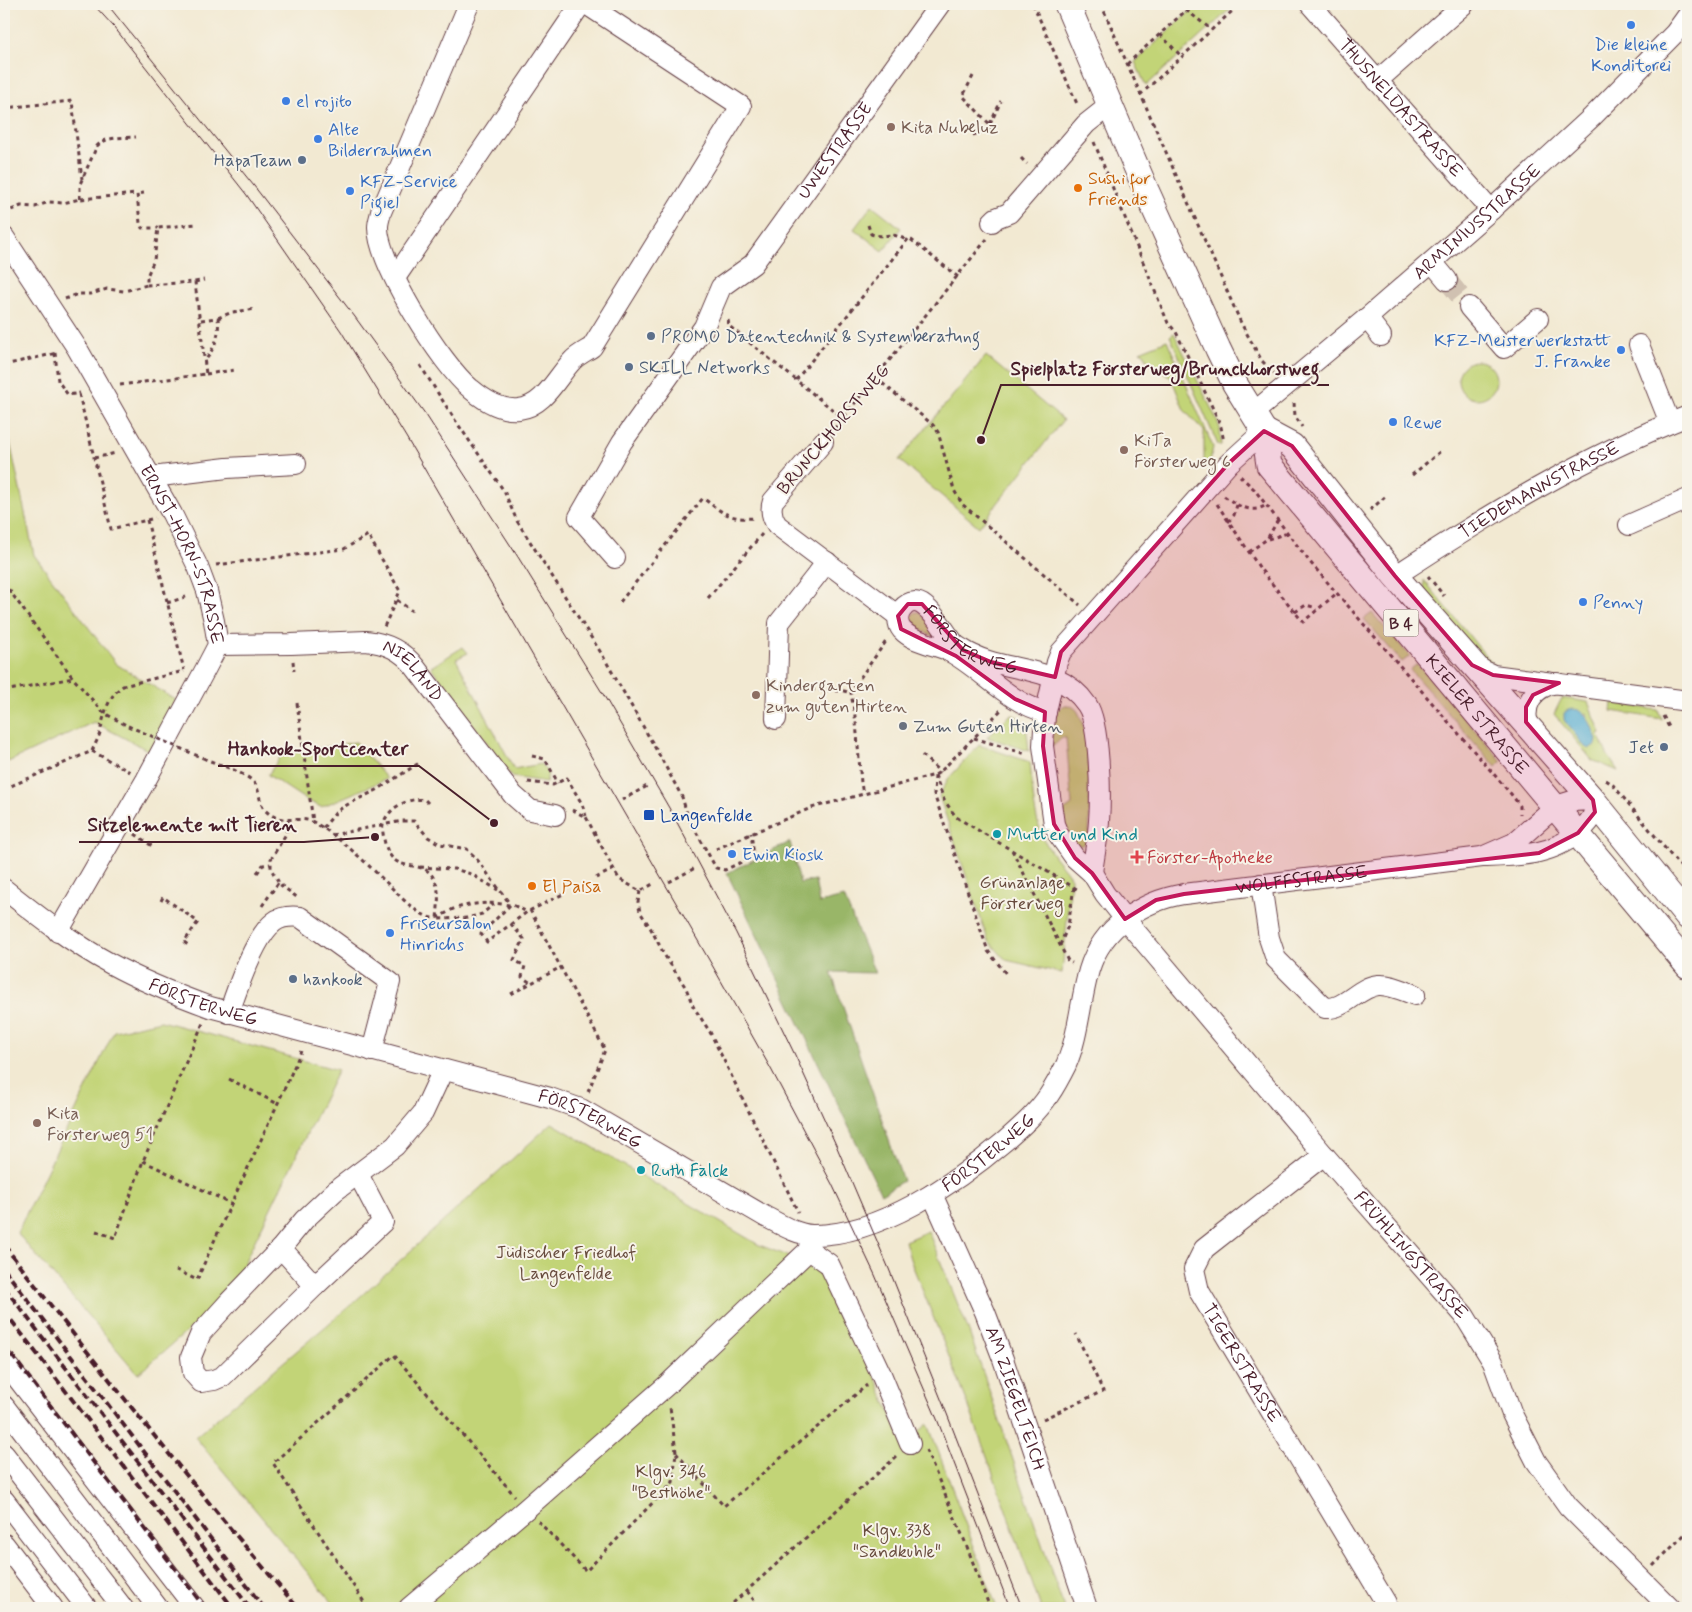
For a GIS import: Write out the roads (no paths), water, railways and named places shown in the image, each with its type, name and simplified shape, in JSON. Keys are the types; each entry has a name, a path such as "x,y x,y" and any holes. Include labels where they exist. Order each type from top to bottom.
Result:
{"main road":[{"name":"KIELER STRASSE","path":"1067,4 1146,190 1210,332 1235,384 1258,423 1269,465 1688,966"},
{"name":"KIELER STRASSE","path":"1258,423 1292,446 1394,576 1593,800 1688,917"}],"street":[{"path":"469,4 381,212 378,226 381,243 395,278 420,326 471,390 494,405 508,409 532,406 542,398 574,358 592,347 742,106 586,4"},
{"path":"395,278 581,4"},
{"name":"UWESTRASSE","path":"615,558 579,517 622,442 704,327 721,287 753,264 940,4"},
{"name":"THUSNELDASTRASSE","path":"1310,4 1491,210"},
{"path":"1377,81 1464,4"},
{"name":"ARMINIUSSTRASSE","path":"1258,423 1367,318 1491,210 1592,117 1675,33 1688,15"},
{"path":"992,222 996,218 1009,213 1086,124 1110,104"},
{"name":"ERNST-HORN-STRASSE","path":"4,237 77,348 172,514 198,567 207,591 218,644 146,780 58,932"},
{"path":"1432,262 1447,280"},
{"path":"1469,307 1504,348 1538,319"},
{"path":"1367,318 1381,336"},
{"path":"1639,345 1679,419"},
{"name":"TIEDEMANNSTRASSE","path":"1394,576 1574,468 1622,443 1679,419"},
{"path":"1125,919 1105,894 1092,873 1075,858 1056,829 1051,809 1045,760 1044,729 1057,662 1062,652 1093,616 1230,463 1258,423"},
{"name":"BRUNCKHORSTWEG","path":"822,442 773,501 771,506 773,518 777,525 898,616"},
{"path":"152,477 227,468 296,464"},
{"path":"1629,525 1688,499"},
{"path":"776,719 779,623 828,562"},
{"name":"FÖRSTERWEG","path":"1046,712 1012,697 956,656 908,635 901,629 898,622 901,609 915,602 922,604 937,618 952,641 963,650 991,662 1055,677 1070,687 1088,707 1096,738 1099,820 1092,873"},
{"name":"NIELAND","path":"218,644 366,641 377,642 398,650 407,658 513,795 530,810 555,815"},
{"path":"1472,665 1493,675 1688,701"},
{"path":"1529,728 1526,707 1531,698 1545,686 1559,683"},
{"name":"WOLFFSTRASSE","path":"1125,919 1146,905 1170,896 1482,857 1518,856 1539,853 1556,848 1578,833 1592,819 1595,812 1593,800 1572,801 1556,806 1514,843 1482,857"},
{"path":"1261,884 1269,938 1276,959 1325,1008 1331,1009 1362,990 1378,985 1391,986 1415,995"},
{"name":"FÖRSTERWEG","path":"4,889 58,932 111,965 178,995 210,1007 550,1098 581,1109 809,1242 868,1225 932,1194 980,1163 1027,1122 1048,1096 1066,1065 1078,1026 1090,970 1100,946 1125,919"},
{"path":"229,1012 263,932 275,921 290,916 300,917 390,982 372,1051"},
{"name":"FRÜHLINGSTRASSE","path":"1125,919 1324,1155 1464,1315 1492,1362 1512,1414 1536,1461 1568,1506 1670,1608"},
{"path":"358,1174 383,1222 223,1376 201,1382 193,1373 191,1357 201,1333 281,1248 304,1220 335,1191 395,1146 423,1113 443,1070"},
{"name":"TIGERSTRASSE","path":"1324,1155 1204,1249 1194,1269 1199,1291 1386,1603"},
{"name":"AM ZIEGELTEICH","path":"932,1194 985,1312 1027,1427 1087,1608"},
{"path":"409,1608 526,1509 667,1385 809,1242 829,1264 881,1374 910,1444"},
{"path":"281,1248 315,1286"},
{"path":"4,1361 195,1608"},
{"path":"4,1406 158,1608"},
{"path":"4,1454 123,1608"},
{"path":"4,1500 86,1608"},
{"path":"4,1544 53,1608"}],"water":[{"path":"1574,709 1579,710 1586,716 1597,739 1596,744 1589,749 1585,747 1564,720 1564,713"}],"tunnel":[{"path":"1447,280 1469,307"}],"tram line":[{"path":"93,4 114,27 246,194 341,331 406,437 712,965 771,1069 832,1184 875,1275 937,1419 1010,1608"},
{"path":"107,4 254,186 355,317 426,415 518,557 603,694 672,813 736,933 836,1145 889,1269 1022,1608"}],"railway":[{"path":"4,1245 148,1428 298,1608"},
{"path":"4,1269 264,1608"},
{"path":"4,1287 250,1608"},
{"path":"4,1311 233,1608"},
{"path":"4,1345 205,1608"}],"place":[{"name":"Die kleine Konditorei","path":"1631,25"},
{"name":"el rojito","path":"286,101"},
{"name":"Kita Nubeluz","path":"891,127"},
{"name":"Alte Bilderrahmen","path":"318,139"},
{"name":"HapaTeam","path":"302,160"},
{"name":"Sushi for Friends","path":"1078,188"},
{"name":"KFZ-Service Pigiel","path":"350,191"},
{"name":"PROMO Datentechnik & Systemberatung","path":"651,336"},
{"name":"KFZ-Meisterwerkstatt J. Franke","path":"1621,350"},
{"name":"SKILL Networks","path":"629,367"},
{"name":"Rewe","path":"1393,422"},
{"name":"Spielplatz Försterweg/Brunckhorstweg","path":"981,440"},
{"name":"KiTa Försterweg 6","path":"1124,450"},
{"name":"Penny","path":"1583,602"},
{"name":"Kindergarten zum guten Hirten","path":"756,695"},
{"name":"Zum Guten Hirten","path":"903,726"},
{"name":"Jet","path":"1664,747"},
{"name":"Langenfelde","path":"649,815"},
{"name":"Hankook-Sportcenter","path":"494,823"},
{"name":"Mutter und Kind","path":"997,834"},
{"name":"Sitzelemente mit Tieren","path":"375,837"},
{"name":"Ewin Kiosk","path":"732,854"},
{"name":"Förster-Apotheke","path":"1137,857"},
{"name":"El Paisa","path":"532,886"},
{"name":"Friseursalon Hinrichs","path":"390,933"},
{"name":"hankook","path":"293,979"},
{"name":"Kita Försterweg 51","path":"37,1123"},
{"name":"Ruth Falck","path":"641,1170"}],"park label":[{"name":"Grünanlage Försterweg","path":"1022,892"},
{"name":"Jüdischer Friedhof Langenfelde","path":"566,1262"},
{"name":"Klgv. 346 \"Besthöhe\"","path":"671,1481"},
{"name":"Klgv. 338 \"Sandkuhle\"","path":"897,1540"}]}
